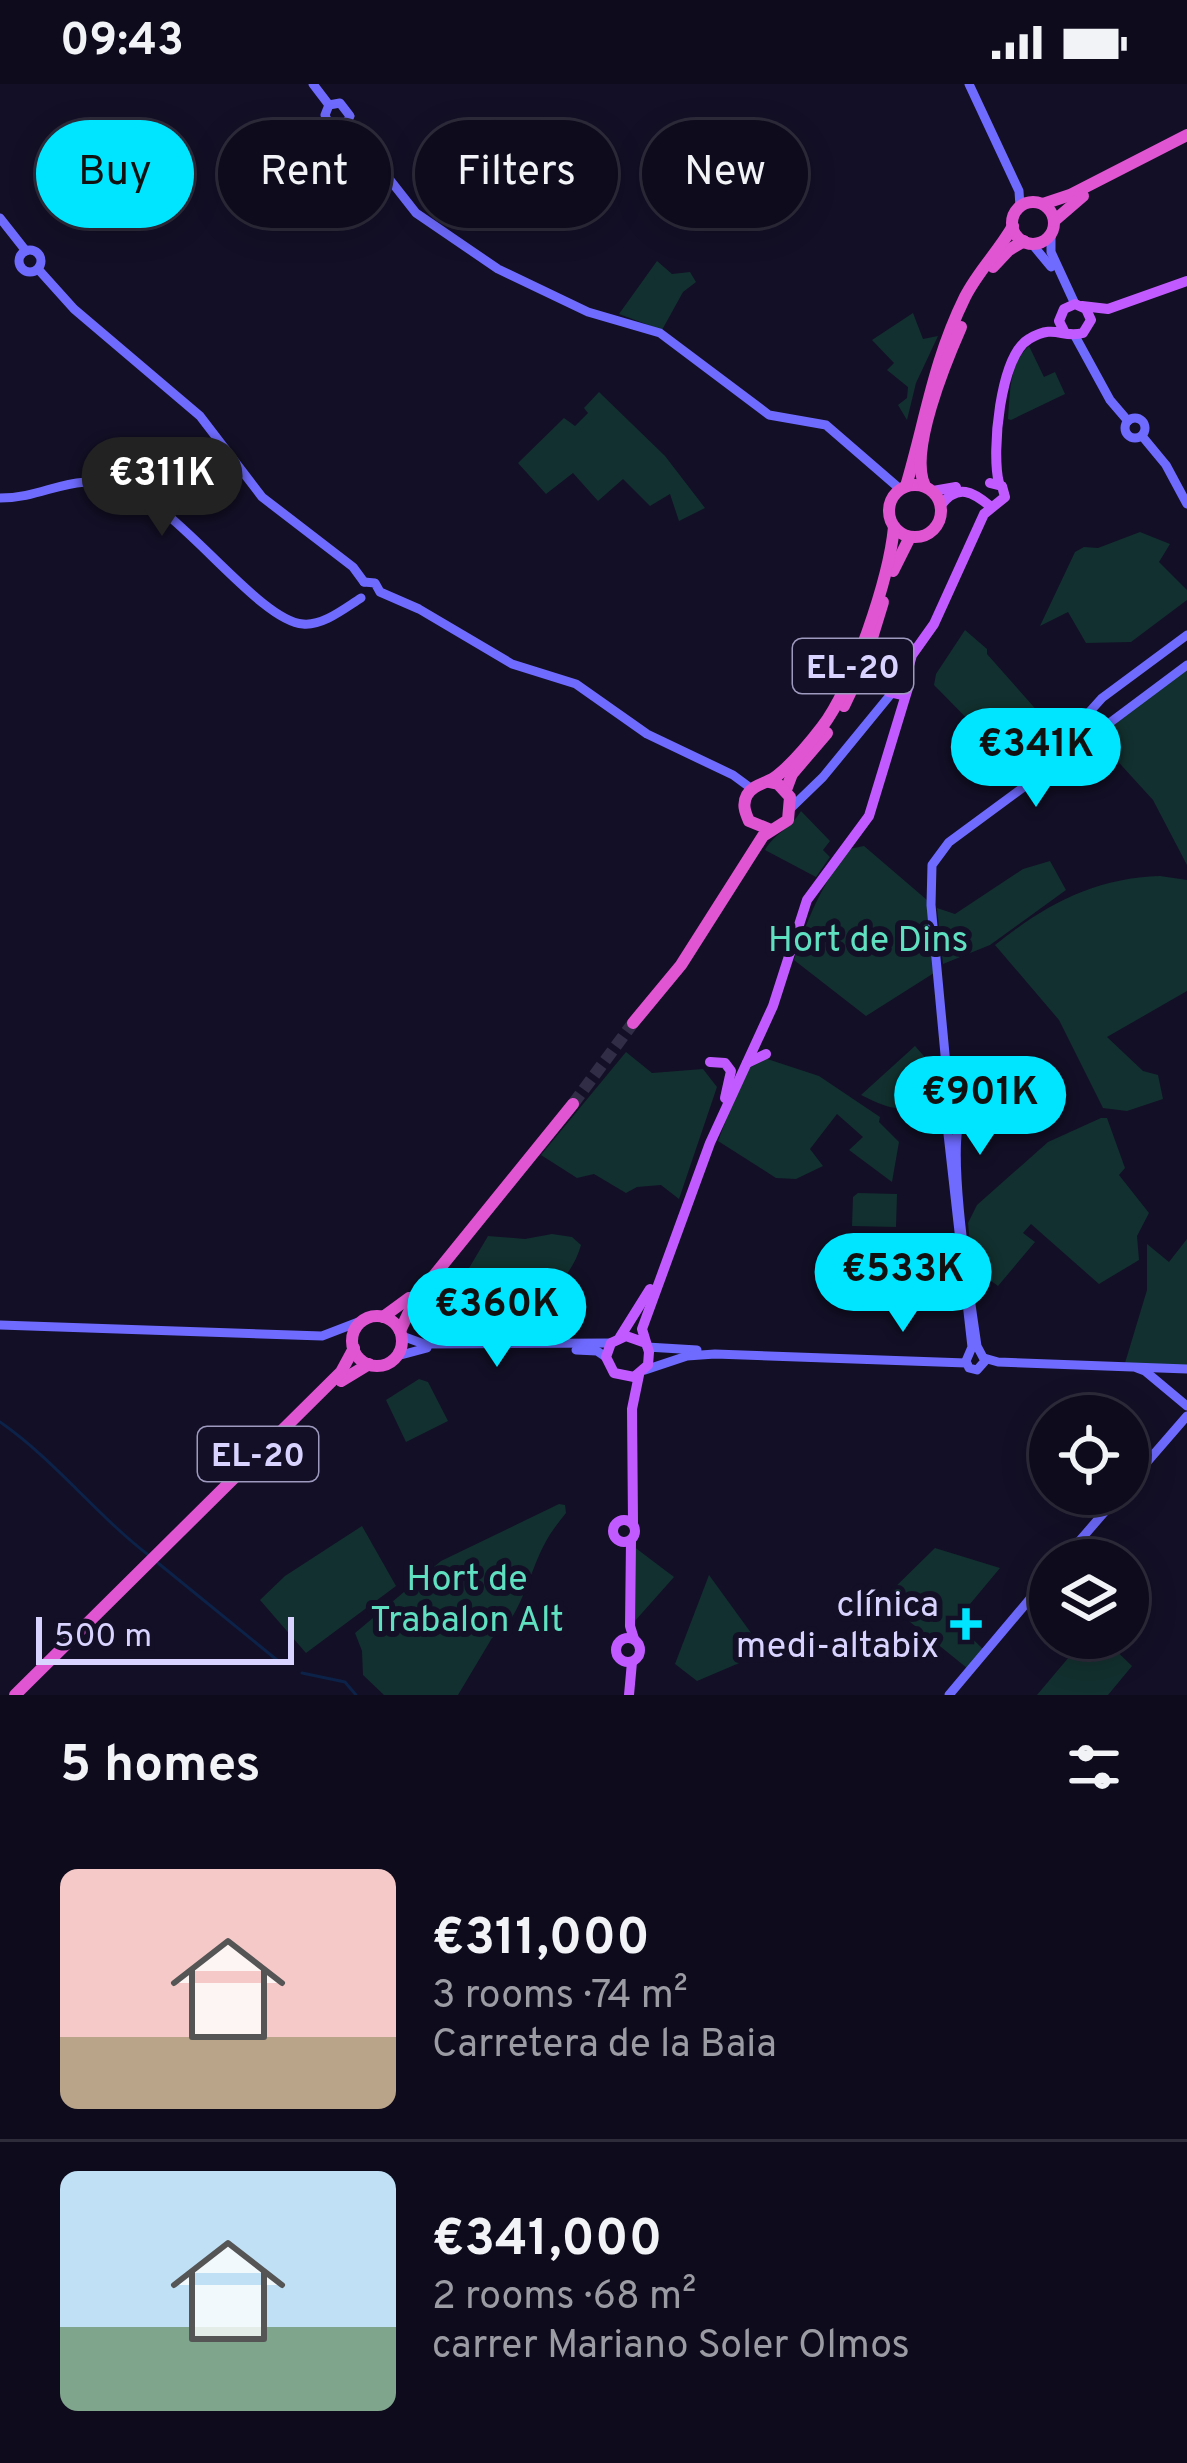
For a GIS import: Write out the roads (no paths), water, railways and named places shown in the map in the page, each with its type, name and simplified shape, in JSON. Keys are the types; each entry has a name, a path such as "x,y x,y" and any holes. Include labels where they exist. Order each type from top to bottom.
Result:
{"highway":[{"path":"1053,227 1032,204 1070,195 1184,142"},
{"path":"941,505 920,476 920,460 954,343 985,278 1009,250 1053,227 1081,198 1184,142"},
{"name":"EL-20","path":"941,505 934,529 910,537 896,560 864,664 845,705 792,774 783,825 763,836 680,965 631,1022 745,853 753,824 744,807 752,789 769,782 798,754 838,702 885,572 899,491 945,342 968,292 1032,204"},
{"path":"1012,226 1028,243"},
{"path":"899,491 929,489"},
{"path":"893,525 910,537"},
{"path":"769,782 790,798"},
{"path":"753,824 771,830"},
{"path":"361,1322 383,1317 409,1297 570,1102 416,1299 397,1356"},
{"path":"383,1317 401,1334"},
{"name":"EL-20","path":"26,1695 341,1372 361,1322"},
{"path":"353,1345 369,1364"},
{"name":"EL-20","path":"15,1695 341,1381 369,1364 383,1365 397,1356"}],"main road":[{"path":"314,84 329,105"},
{"path":"971,84 1032,204"},
{"path":"329,105 347,107 348,120"},
{"path":"327,120 329,105"},
{"path":"391,181 416,213 498,269 588,312 660,333 769,415 820,422 899,491"},
{"path":"0,218 26,251 39,256 38,268 74,309 200,416 262,496 353,567 364,582 375,583 380,592 419,609 512,664 576,684 647,734 752,789"},
{"path":"1053,227 1051,251 1070,309 1070,334 1090,359 1110,400 1128,421 1142,421 1142,436 1166,465 1187,504"},
{"path":"1028,243 1049,262 1070,309"},
{"path":"988,493 1004,361 1020,339 1054,324 1070,309 1108,308 1187,283"},
{"path":"725,1098 753,1054 804,899 869,816 896,688 934,624 988,493 1012,355 1038,334 1070,334 1102,315 1187,283"},
{"path":"1070,309 1088,312 1090,359"},
{"path":"0,498 62,483 115,485 134,491 169,515 242,583 290,620 304,625 324,620 361,598 372,601 380,592"},
{"path":"929,489 960,486 988,493"},
{"path":"941,505 959,491 988,493"},
{"path":"361,598 364,582"},
{"path":"975,1358 957,1154 952,1124 941,1117 951,1106 932,865 943,848 1068,754 1077,724 1102,698 1187,635"},
{"path":"932,896 935,866 947,848 1094,743 1100,731 1187,665"},
{"path":"790,798 896,688"},
{"path":"1085,719 1094,721 1100,731"},
{"path":"1076,737 1086,745"},
{"path":"628,1541 636,1534 630,1522 628,1403 623,1378 610,1368 607,1357 662,1270 737,1082 773,1006 807,900 846,846"},
{"path":"630,1522 632,1409 649,1359 642,1329 731,1071 725,1064 710,1062"},
{"path":"951,1106 962,1112 952,1124"},
{"path":"0,1327 322,1336 361,1322"},
{"path":"0,1327 266,1339 339,1336 353,1345"},
{"path":"401,1334 412,1343 424,1344 632,1336 645,1344 838,1357"},
{"path":"397,1356 456,1346 596,1351 607,1357"},
{"path":"623,1378 687,1356 715,1354 975,1358 1187,1369"},
{"path":"1151,1370 1187,1406"},
{"path":"1149,1462 1187,1416"},
{"path":"1149,1467 1184,1432"},
{"path":"1084,1539 1104,1515"},
{"path":"628,1541 616,1539 613,1531 616,1523 630,1522"},
{"path":"628,1541 629,1638 640,1653 628,1662"},
{"path":"952,1695 1029,1604"},
{"path":"626,1695 628,1662 616,1649 629,1638"}],"waterway":[{"path":"0,1422 151,1557"},
{"path":"158,1563 277,1660"},
{"path":"302,1673 345,1682 356,1695"}],"tunnel":[{"path":"573,1104 633,1023"}],"place":[{"name":"clínica medi-altabix","path":"966,1624"}],"park label":[{"name":"Hort de Dins","path":"868,938"},
{"name":"Hort de Trabalon Alt","path":"467,1598"}]}
